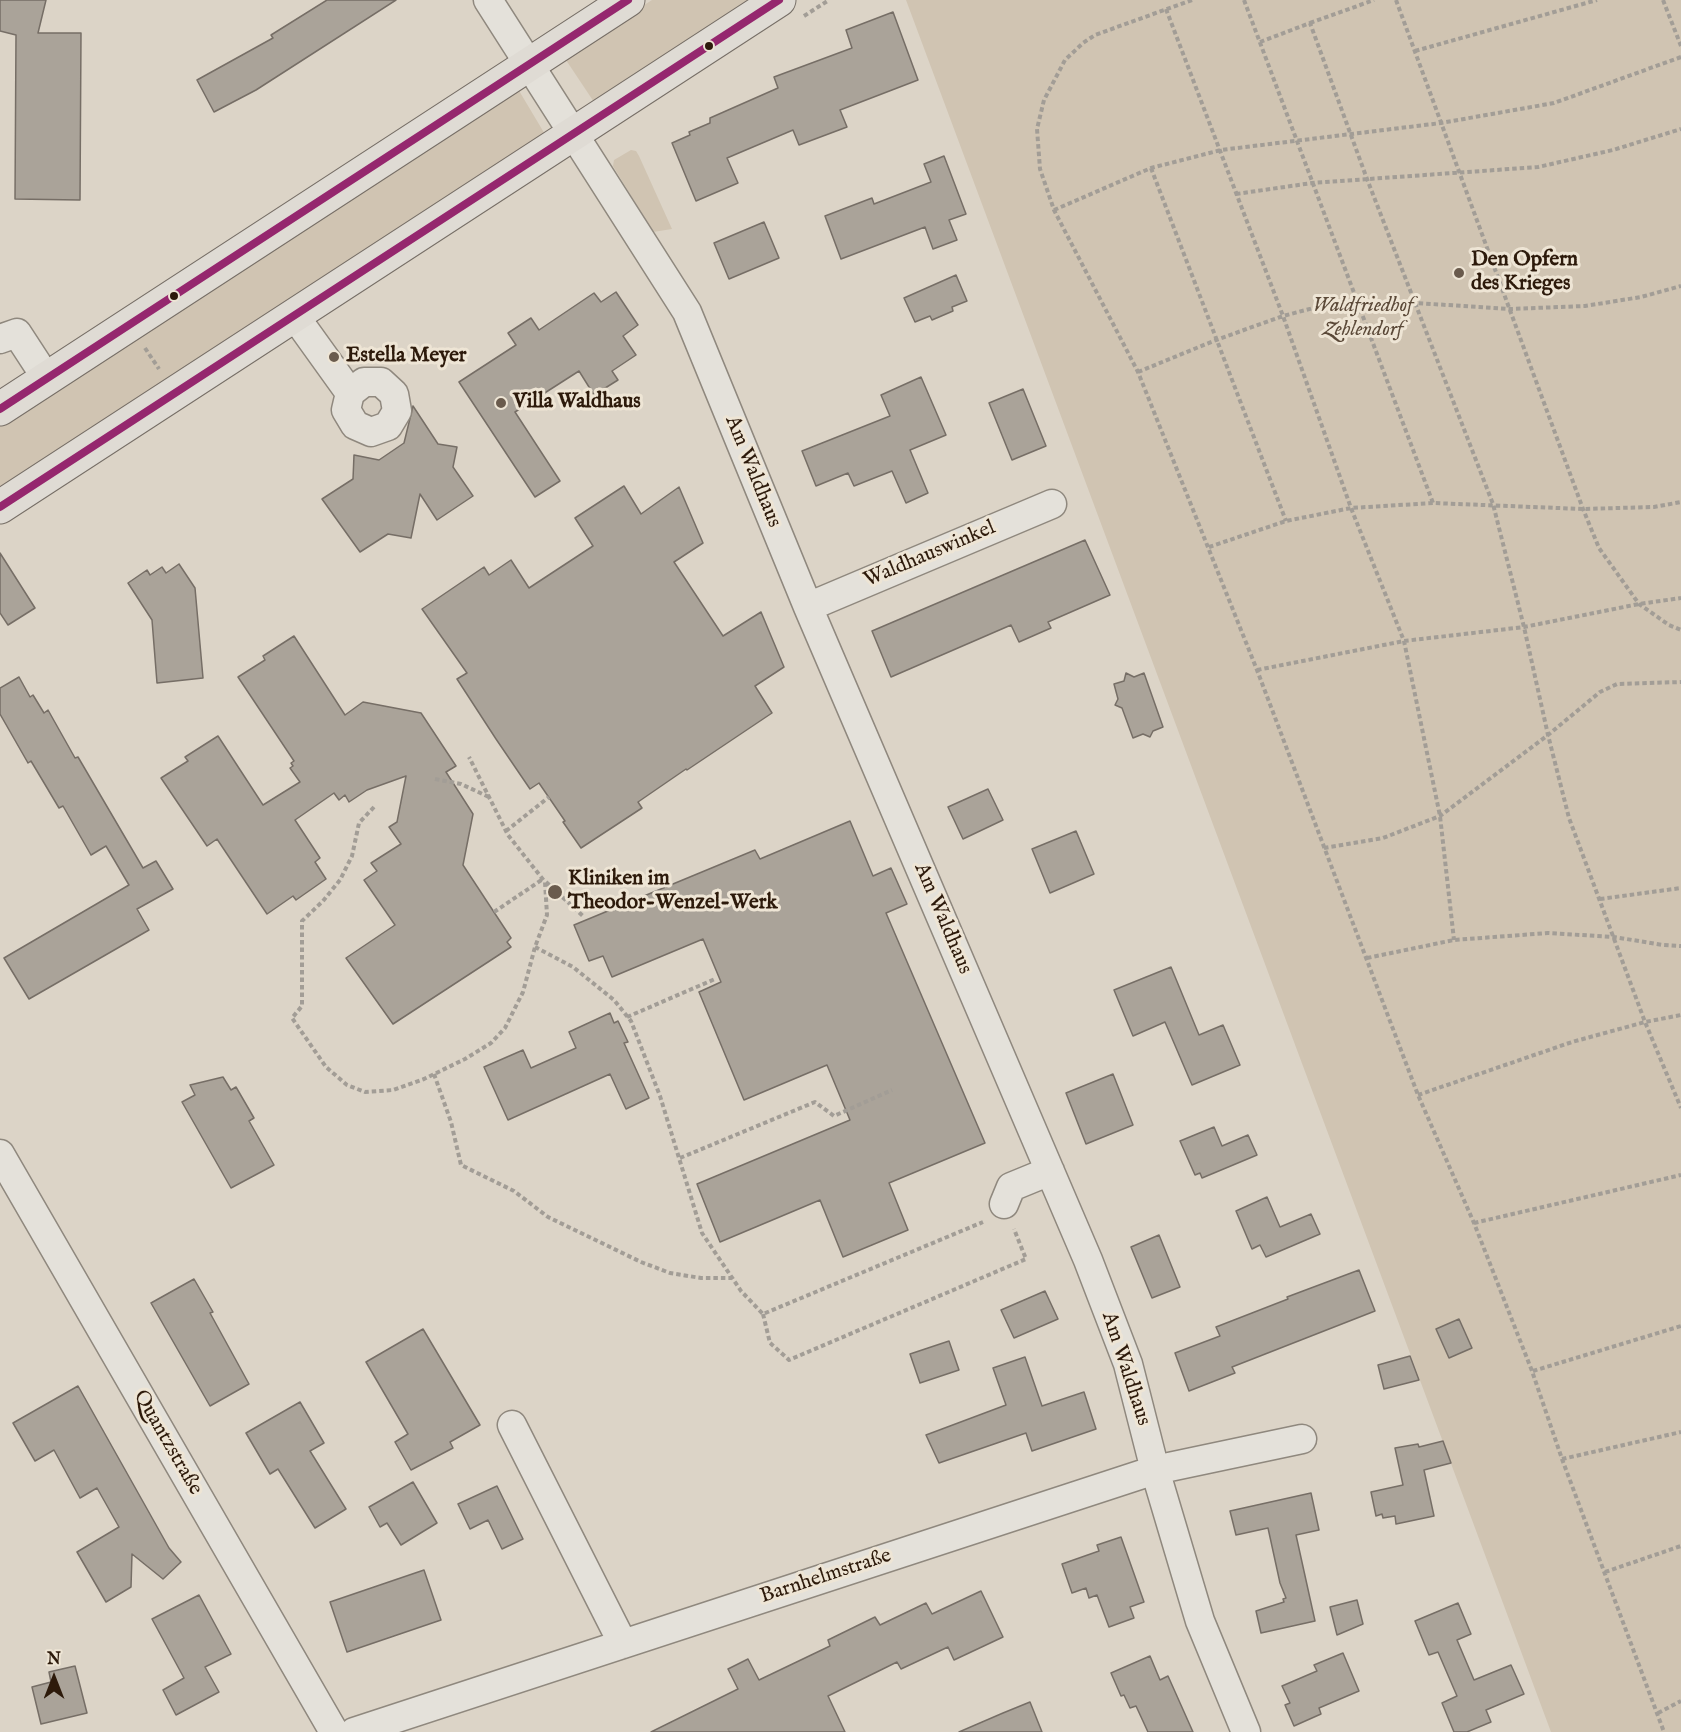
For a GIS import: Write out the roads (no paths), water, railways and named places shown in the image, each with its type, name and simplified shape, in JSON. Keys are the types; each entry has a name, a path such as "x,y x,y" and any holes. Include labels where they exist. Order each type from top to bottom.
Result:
{"main road":[{"path":"0,409 628,0"},
{"path":"0,507 780,0"}],"street":[{"name":"Am Waldhaus","path":"488,0 687,312 808,607 1088,1260 1128,1364 1155,1470 1200,1621 1246,1732"},
{"path":"294,315 350,393"},
{"path":"0,339 17,333 47,379"},
{"name":"Waldhauswinkel","path":"808,607 1052,504"},
{"name":"Quantzstraße","path":"0,1155 334,1732"},
{"path":"1005,1208 1011,1187 1050,1171"},
{"path":"512,1425 623,1644"},
{"name":"Barnhelmstraße","path":"354,1732 1155,1470 1302,1438"}],"place":[{"name":"Den Opfern des Krieges","path":"1459,273"},
{"name":"Estella Meyer","path":"334,357"},
{"name":"Villa Waldhaus","path":"501,403"},
{"name":"Kliniken im Theodor-Wenzel-Werk","path":"555,892"}],"park label":[{"name":"Waldfriedhof Zehlendorf","path":"1363,319"}]}
